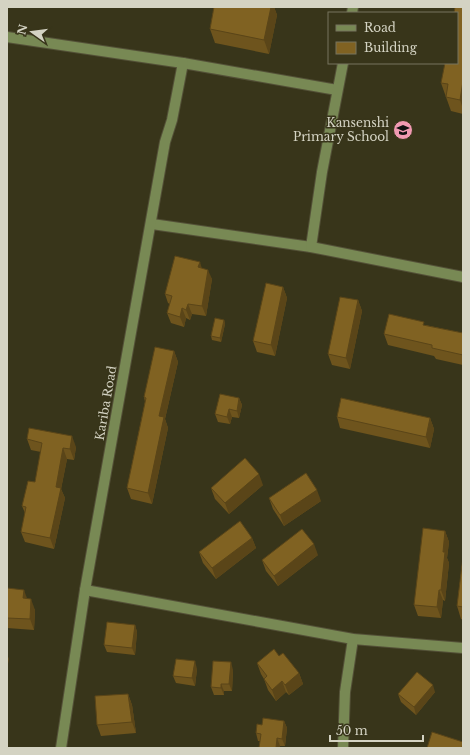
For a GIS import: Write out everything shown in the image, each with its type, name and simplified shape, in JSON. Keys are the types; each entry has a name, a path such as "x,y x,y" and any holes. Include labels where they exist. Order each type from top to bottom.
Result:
{"street":[{"path":"7,37 183,63 336,90"},
{"name":"Kariba Road","path":"61,748 85,590 152,224 165,142 172,120 183,63"},
{"path":"311,247 336,90 343,64"},
{"path":"152,224 311,247 463,277"},
{"path":"85,590 352,639 463,648"},
{"path":"343,748 345,692 352,639"}],"building":[{"path":"214,7 271,7 264,40 210,29"},
{"path":"455,7 463,7 463,81 460,100 446,97 448,84 441,83 445,64 458,64 458,12 454,12"},
{"path":"175,256 200,262 198,267 208,270 202,306 188,304 186,310 182,308 180,317 167,313 172,296 165,294"},
{"path":"266,283 283,287 271,345 253,341"},
{"path":"340,297 358,300 346,358 328,354"},
{"path":"389,314 424,322 423,325 463,333 463,355 432,348 432,345 384,334"},
{"path":"215,318 224,320 220,338 211,336"},
{"path":"155,347 174,351 159,416 164,417 148,493 127,488"},
{"path":"220,394 239,398 237,411 229,409 227,417 215,414"},
{"path":"341,398 430,418 426,437 337,417"},
{"path":"29,428 72,436 70,449 63,448 56,487 61,488 50,538 21,532 26,507 22,506 28,481 35,482 42,443 27,439"},
{"path":"245,458 259,474 225,503 211,488"},
{"path":"306,473 317,490 280,515 269,498"},
{"path":"240,521 252,538 212,568 199,552"},
{"path":"423,528 445,531 443,552 445,552 441,590 439,590 437,607 414,605"},
{"path":"302,529 314,544 274,576 262,560"},
{"path":"463,557 463,607 457,606"},
{"path":"7,588 24,590 23,598 31,599 30,619 7,618"},
{"path":"107,622 135,625 132,648 104,645"},
{"path":"274,649 279,656 283,653 299,673 285,685 282,681 272,690 264,679 267,676 257,663"},
{"path":"176,659 195,661 192,678 173,676"},
{"path":"213,661 231,662 229,684 221,684 221,688 211,687"},
{"path":"417,672 433,685 414,707 398,694"},
{"path":"128,694 132,722 97,725 95,696"},
{"path":"263,718 284,721 282,739 277,738 276,748 259,748 261,734 256,733 257,724 262,725"},
{"path":"432,732 463,742 462,748 427,748"}],"place":[{"name":"Kansenshi Primary School","path":"403,130"}]}
